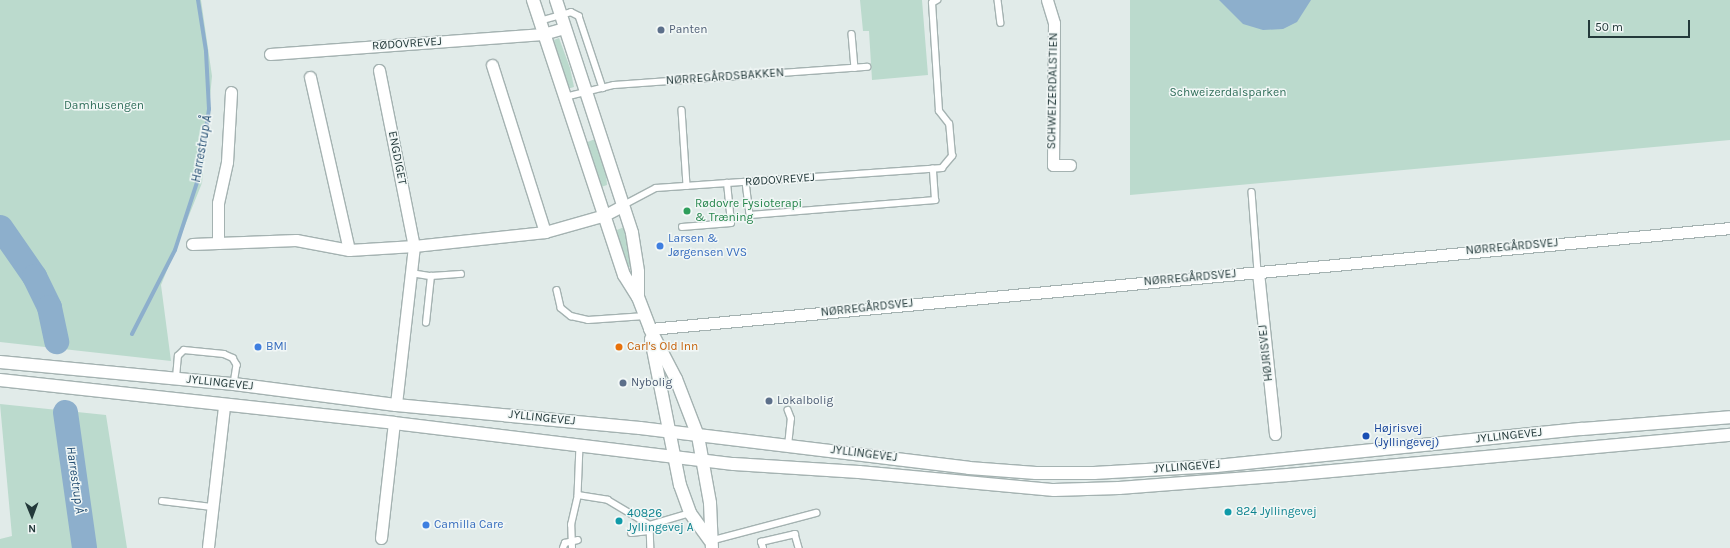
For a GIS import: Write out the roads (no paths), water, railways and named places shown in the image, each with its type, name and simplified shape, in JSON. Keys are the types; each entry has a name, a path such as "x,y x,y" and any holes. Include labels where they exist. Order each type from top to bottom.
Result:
{"street":[{"path":"533,0 624,275 638,297 650,329 676,379 698,436 710,503 711,544"},
{"path":"556,0 584,92 632,233 638,272 638,297"},
{"name":"SCHWEIZERDALSTIEN","path":"1047,0 1054,23 1052,165 1070,165"},
{"name":"RØDOVREVEJ","path":"270,54 543,34 564,28"},
{"path":"492,65 545,232"},
{"name":"ENGDIGET","path":"379,70 414,246 396,405"},
{"path":"310,77 348,250"},
{"path":"218,243 218,203 227,162 231,92"},
{"path":"192,244 296,240 348,250 414,246 545,232 605,215 622,206"},
{"name":"NØRREGÅRDSVEJ","path":"650,329 1730,228"},
{"name":"HØJRISVEJ","path":"1258,272 1275,434"},
{"path":"650,329 680,485 690,513 711,544"},
{"name":"JYLLINGEVEJ","path":"0,362 234,384 396,405 669,431 698,436 969,468 1036,473 1094,473 1216,466 1582,429 1730,417"},
{"name":"JYLLINGEVEJ","path":"0,380 224,406 394,423 703,460 1054,490 1119,488 1288,475 1730,435"},
{"name":"JYLLINGEVEJ","path":"208,547 224,406"},
{"path":"381,538 394,423"}],"lane":[{"name":"RØDOVREVEJ","path":"622,206 656,188 942,168 952,156 949,124 939,111 932,3 937,0"},
{"path":"998,0 1001,23"},
{"path":"540,21 571,12 580,16 603,88"},
{"path":"852,34 855,68"},
{"name":"NØRREGÅRDSBAKKEN","path":"565,97 603,88 867,67"},
{"path":"682,110 687,186"},
{"path":"746,182 750,215 935,200 933,169"},
{"path":"682,226 730,223 727,183"},
{"path":"1252,192 1258,272"},
{"path":"411,273 430,276 461,274"},
{"path":"426,323 430,276"},
{"path":"556,290 561,308 571,316 588,320 645,316"},
{"path":"176,378 178,356 184,350 233,358 236,365 234,384"},
{"path":"788,411 791,419 788,446"},
{"path":"572,548 571,525 578,495 580,446"},
{"path":"578,495 608,500 650,528"},
{"path":"162,501 212,507"},
{"path":"631,533 650,528 690,513"},
{"path":"711,544 816,513"},
{"path":"650,528 651,548"},
{"path":"763,548 761,542 795,534 799,548"},
{"path":"563,548 564,544 578,540"}],"water":[{"path":"1219,0 1311,0 1297,22 1283,29 1263,30 1243,24"}],"waterway":[{"name":"Harrestrup Å","path":"132,334 175,250 199,176 209,109 206,51 198,0"},
{"name":"Harrestrup Å","path":"0,227 34,276 49,307 56,341"},
{"name":"Harrestrup Å","path":"65,412 84,548"}],"place":[{"name":"Panten","path":"661,30"},
{"name":"Rødovre Fysioterapi & Træning","path":"687,211"},
{"name":"Larsen & Jørgensen VVS","path":"660,246"},
{"name":"BMI","path":"258,347"},
{"name":"Carl's Old Inn","path":"619,347"},
{"name":"Nybolig","path":"623,383"},
{"name":"Lokalbolig","path":"769,401"},
{"name":"Højrisvej (Jyllingevej)","path":"1366,436"},
{"name":"824 Jyllingevej","path":"1228,512"},
{"name":"40826 Jyllingevej A","path":"619,521"},
{"name":"Camilla Care","path":"426,525"}],"park label":[{"name":"Schweizerdalsparken","path":"1228,93"},
{"name":"Damhusengen","path":"104,106"}]}
